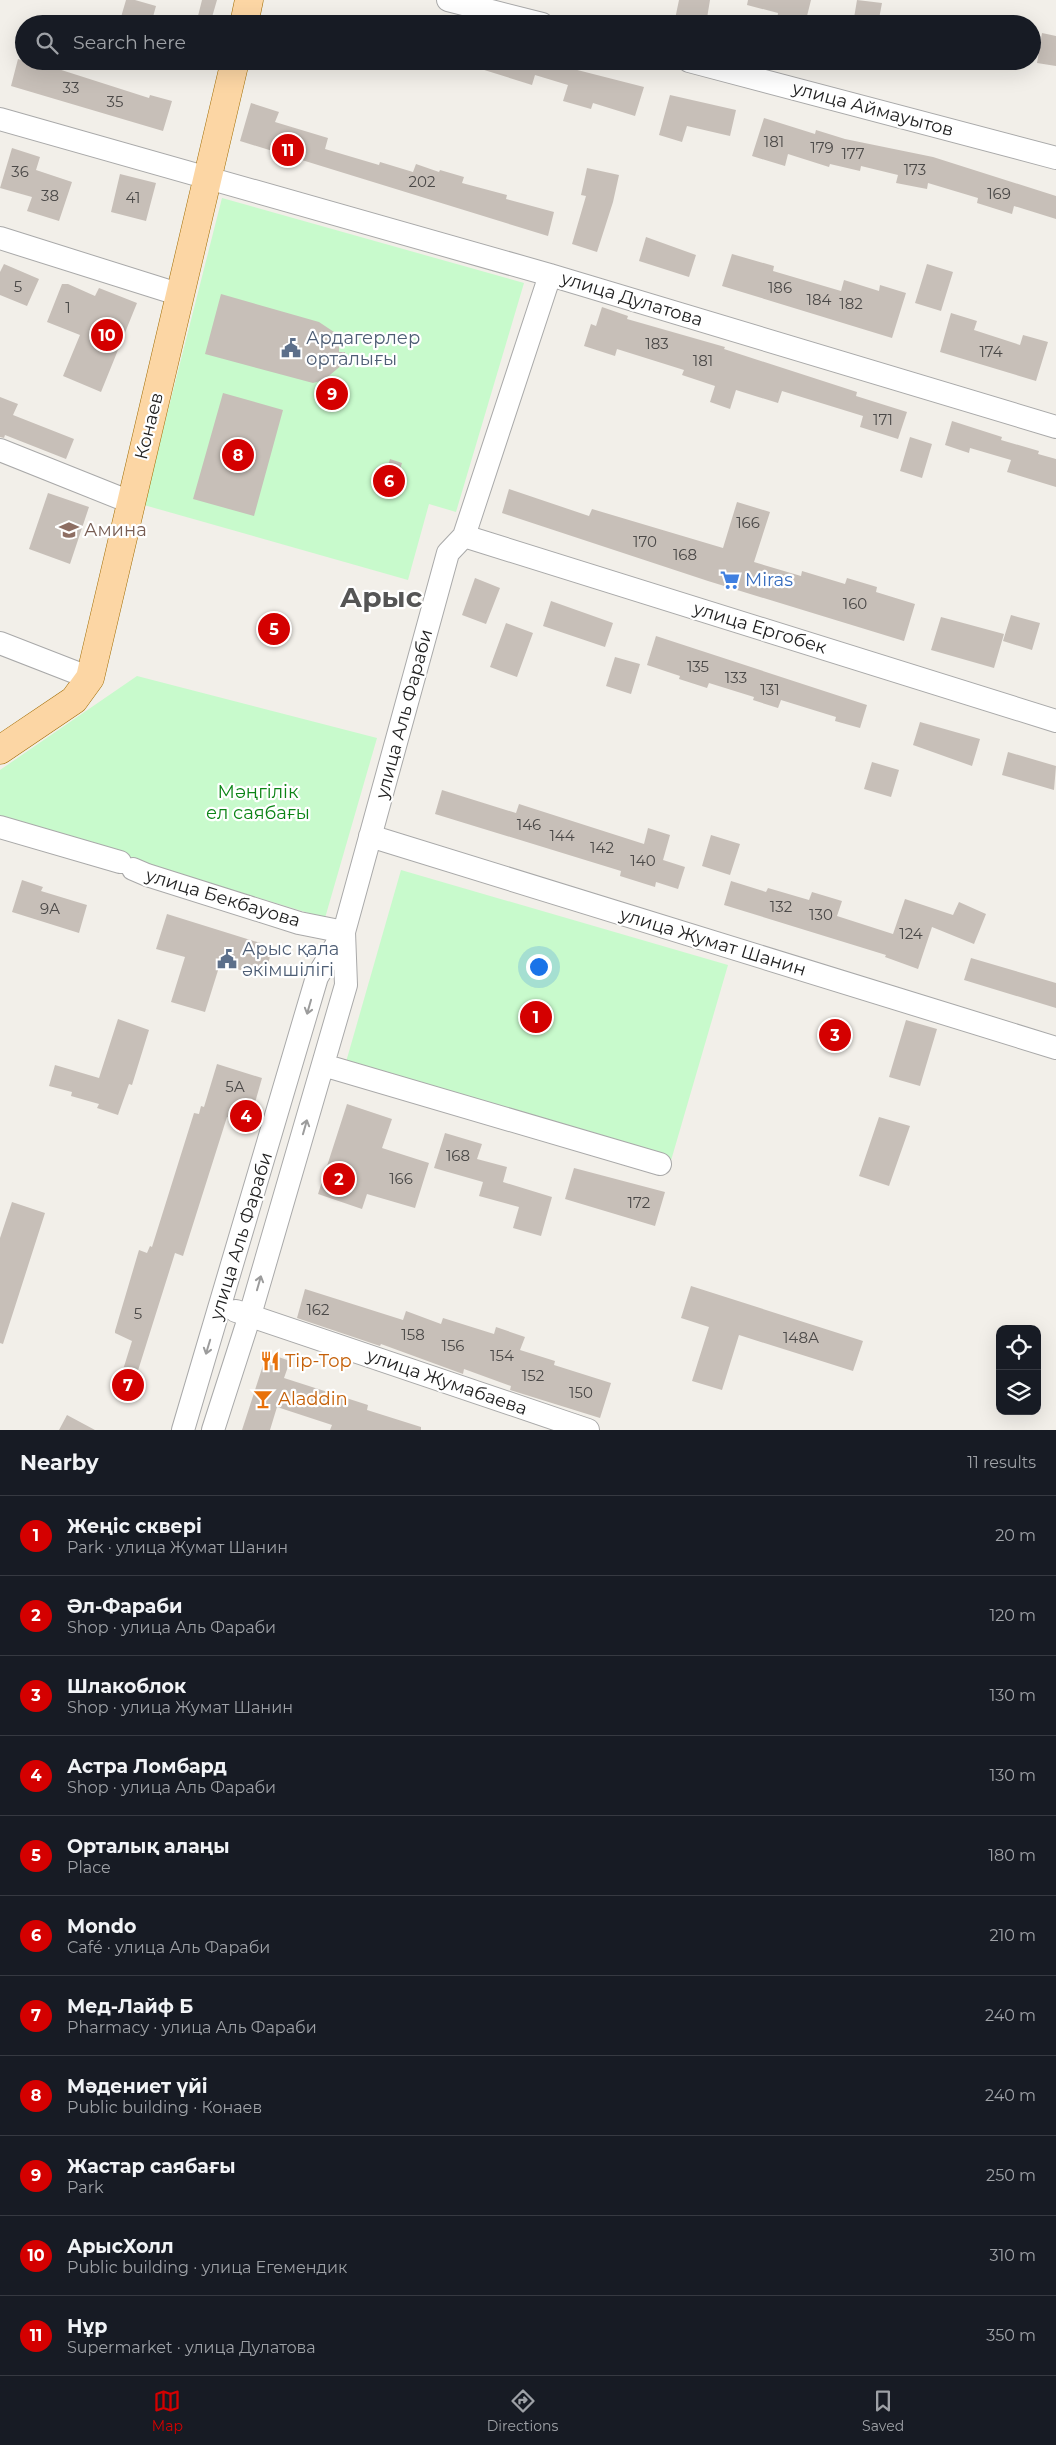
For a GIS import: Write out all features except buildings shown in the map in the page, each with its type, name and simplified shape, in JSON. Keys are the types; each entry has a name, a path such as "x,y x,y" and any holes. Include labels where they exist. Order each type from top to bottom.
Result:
{"main road":[{"path":"246,15 249,0"},
{"name":"Конаев","path":"0,750 74,700 90,678 233,70"}],"street":[{"path":"448,0 507,15"},
{"name":"улица Аймауытов","path":"723,70 1056,158"},
{"name":"улица Дулатова","path":"0,119 207,176 550,275 1056,427"},
{"path":"0,238 181,295"},
{"name":"улица Аль Фараби","path":"183,1430 317,978 344,932 448,553 464,536 550,275"},
{"path":"0,450 130,502"},
{"name":"улица Ергобек","path":"464,536 1056,721"},
{"path":"0,643 90,678"},
{"name":"улица Бекбауова","path":"0,827 127,865 299,923 344,932"},
{"name":"улица Жумат Шанин","path":"370,836 1056,1048"},
{"name":"улица Аль Фараби","path":"213,1430 250,1315 346,985 344,932"},
{"path":"323,1065 660,1164"},
{"name":"улица Жумабаева","path":"220,1306 588,1430"}],"green space":[{"path":"222,198 524,283 456,512 429,504 408,580 144,505"},
{"name":"Мәңгілік ел саябағы","path":"137,676 377,738 325,918 0,820 0,770"},
{"path":"401,870 728,965 670,1164 344,1069"}],"place":[{"name":"Нұр","path":"288,150"},
{"name":"АрысХолл","path":"107,335"},
{"name":"Ардагерлер орталығы","path":"291,348"},
{"name":"Жастар саябағы","path":"332,394"},
{"name":"Mәдениет үйі","path":"238,455"},
{"name":"Mondo","path":"389,481"},
{"name":"Амина","path":"69,530"},
{"name":"Miras","path":"730,580"},
{"name":"Орталық алаңы","path":"274,629"},
{"name":"Арыс қала әкімшілігі","path":"227,959"},
{"name":"Жеңіс сквері","path":"536,1017"},
{"name":"Шлакоблок","path":"835,1035"},
{"name":"Астра Ломбард","path":"246,1116"},
{"name":"Әл-Фараби","path":"339,1179"},
{"name":"Tip-Top","path":"270,1361"},
{"name":"Мед-Лайф Б","path":"128,1385"},
{"name":"Aladdin","path":"263,1399"}],"district":[{"name":"Арыс","path":"381,597"}]}
